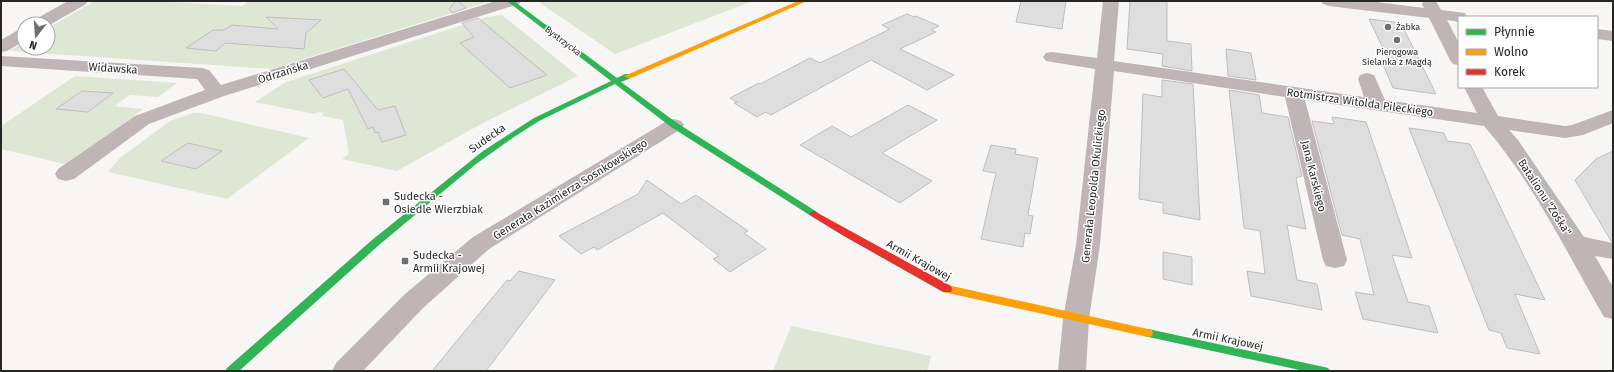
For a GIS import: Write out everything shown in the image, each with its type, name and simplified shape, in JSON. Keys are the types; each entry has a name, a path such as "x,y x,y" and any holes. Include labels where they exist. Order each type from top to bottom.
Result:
{"street":[{"path":"54,16 80,1"},
{"name":"Bystrzycka","path":"511,1 617,81"},
{"name":"Odrzańska","path":"66,174 142,120 217,92 511,1"},
{"name":"Sudecka","path":"231,371 375,242 486,153 525,126 582,96 804,1"},
{"name":"Generała Leopolda Okulickiego","path":"1072,371 1076,319 1088,245 1111,1"},
{"path":"1329,1 1432,8 1458,17"},
{"path":"1432,8 1458,58"},
{"path":"1598,34 1613,36"},
{"path":"1,47 16,39"},
{"name":"Rotmistrza Witolda Pileckiego","path":"1052,56 1565,132 1576,130 1613,116"},
{"name":"Widawska","path":"1,61 202,74 217,92"},
{"path":"1367,79 1376,105"},
{"name":"Armii Krajowej","path":"617,81 674,125 845,233 950,291 1324,371"},
{"name":"Batalionu \"Zośka\"","path":"1474,88 1491,122 1511,144 1576,244 1613,310"},
{"name":"Jana Karskiego","path":"1294,93 1335,260"},
{"name":"Generała Kazimierza Sosnkowskiego","path":"346,371 414,301 481,243 674,125"},
{"path":"1576,244 1613,250"}],"green space":[{"path":"95,1 154,1 242,6 249,1 483,1 485,3 271,69 56,54 56,23"},
{"path":"546,1 753,1 615,54 540,3"},
{"path":"502,15 578,76 483,123 397,171 342,159 349,154 343,120 321,116 324,113 317,112 314,114 255,102 286,82 487,17"},
{"path":"16,47 16,51 9,51"},
{"path":"75,76 177,83 158,97 130,95 115,106 143,109 69,165 1,149 1,126"},
{"path":"193,113 201,113 309,138 227,199 108,172 120,158 170,121"},
{"path":"791,326 931,356 927,371 773,371"}],"building":[{"path":"456,1 466,8 452,13 449,9"},
{"path":"1021,1 1066,1 1062,29 1016,22"},
{"path":"1130,1 1167,1 1167,41 1191,44 1192,71 1162,66 1163,54 1127,49"},
{"path":"907,14 914,17 916,16 939,26 931,30 936,32 900,49 954,75 927,90 871,60 771,115 766,112 757,117 734,103 737,102 730,98 810,58 820,63 886,31 889,29 882,25"},
{"path":"266,17 321,20 306,33 304,49 225,43 216,51 186,48 213,30 224,30 232,25 278,29"},
{"path":"478,18 547,75 510,88 460,43 474,37 462,23"},
{"path":"1369,19 1401,23 1436,94 1393,88 1382,62 1390,63"},
{"path":"1226,49 1251,53 1256,80 1228,76"},
{"path":"344,69 378,110 395,106 406,135 382,142 378,132 375,133 373,127 368,129 348,89 323,98 309,80"},
{"path":"1162,80 1193,84 1200,220 1163,213 1163,203 1139,199 1143,94 1162,97"},
{"path":"1229,90 1259,95 1262,113 1288,117 1302,176 1296,178 1306,229 1287,225 1297,280 1317,284 1322,310 1251,296 1247,271 1265,274 1260,231 1244,228"},
{"path":"82,91 113,93 88,112 56,109"},
{"path":"908,105 937,120 882,153 932,181 900,203 800,145 832,126 851,137"},
{"path":"1332,117 1366,122 1412,258 1392,255 1408,302 1429,306 1438,333 1363,319 1355,292 1374,295 1360,239 1342,235 1312,121 1334,124"},
{"path":"1409,128 1444,133 1447,141 1470,144 1545,300 1515,294 1540,354 1507,348 1501,333 1489,330"},
{"path":"188,143 222,151 196,169 161,161"},
{"path":"991,145 1016,149 1015,154 1038,158 1028,215 1033,216 1030,234 1025,233 1023,247 981,239 996,173 983,171"},
{"path":"1613,151 1613,241 1611,241 1575,180 1596,159"},
{"path":"647,180 681,204 696,195 748,231 744,233 766,249 730,272 713,259 719,256 663,213 597,250 594,247 581,254 559,236 638,194"},
{"path":"1163,252 1192,257 1192,285 1163,279"},
{"path":"519,271 555,280 486,371 432,371 507,280 510,281"}],"traffic: fast":[{"path":"510,1 674,125 814,214"},
{"path":"231,371 375,243 486,153 511,135 549,113 588,93 628,76"},
{"path":"1148,333 1324,371"}],"traffic: slow":[{"path":"628,76 804,1"},
{"path":"947,289 1148,333"}],"traffic: jam":[{"path":"814,214 845,233 947,289"}],"place":[{"name":"Żabka","path":"1388,27"},
{"name":"Pierogowa Sielanka z Magdą","path":"1397,40"},
{"name":"Sudecka - Osiedle Wierzbiak","path":"386,202"},
{"name":"Sudecka - Armii Krajowej","path":"405,261"}]}
